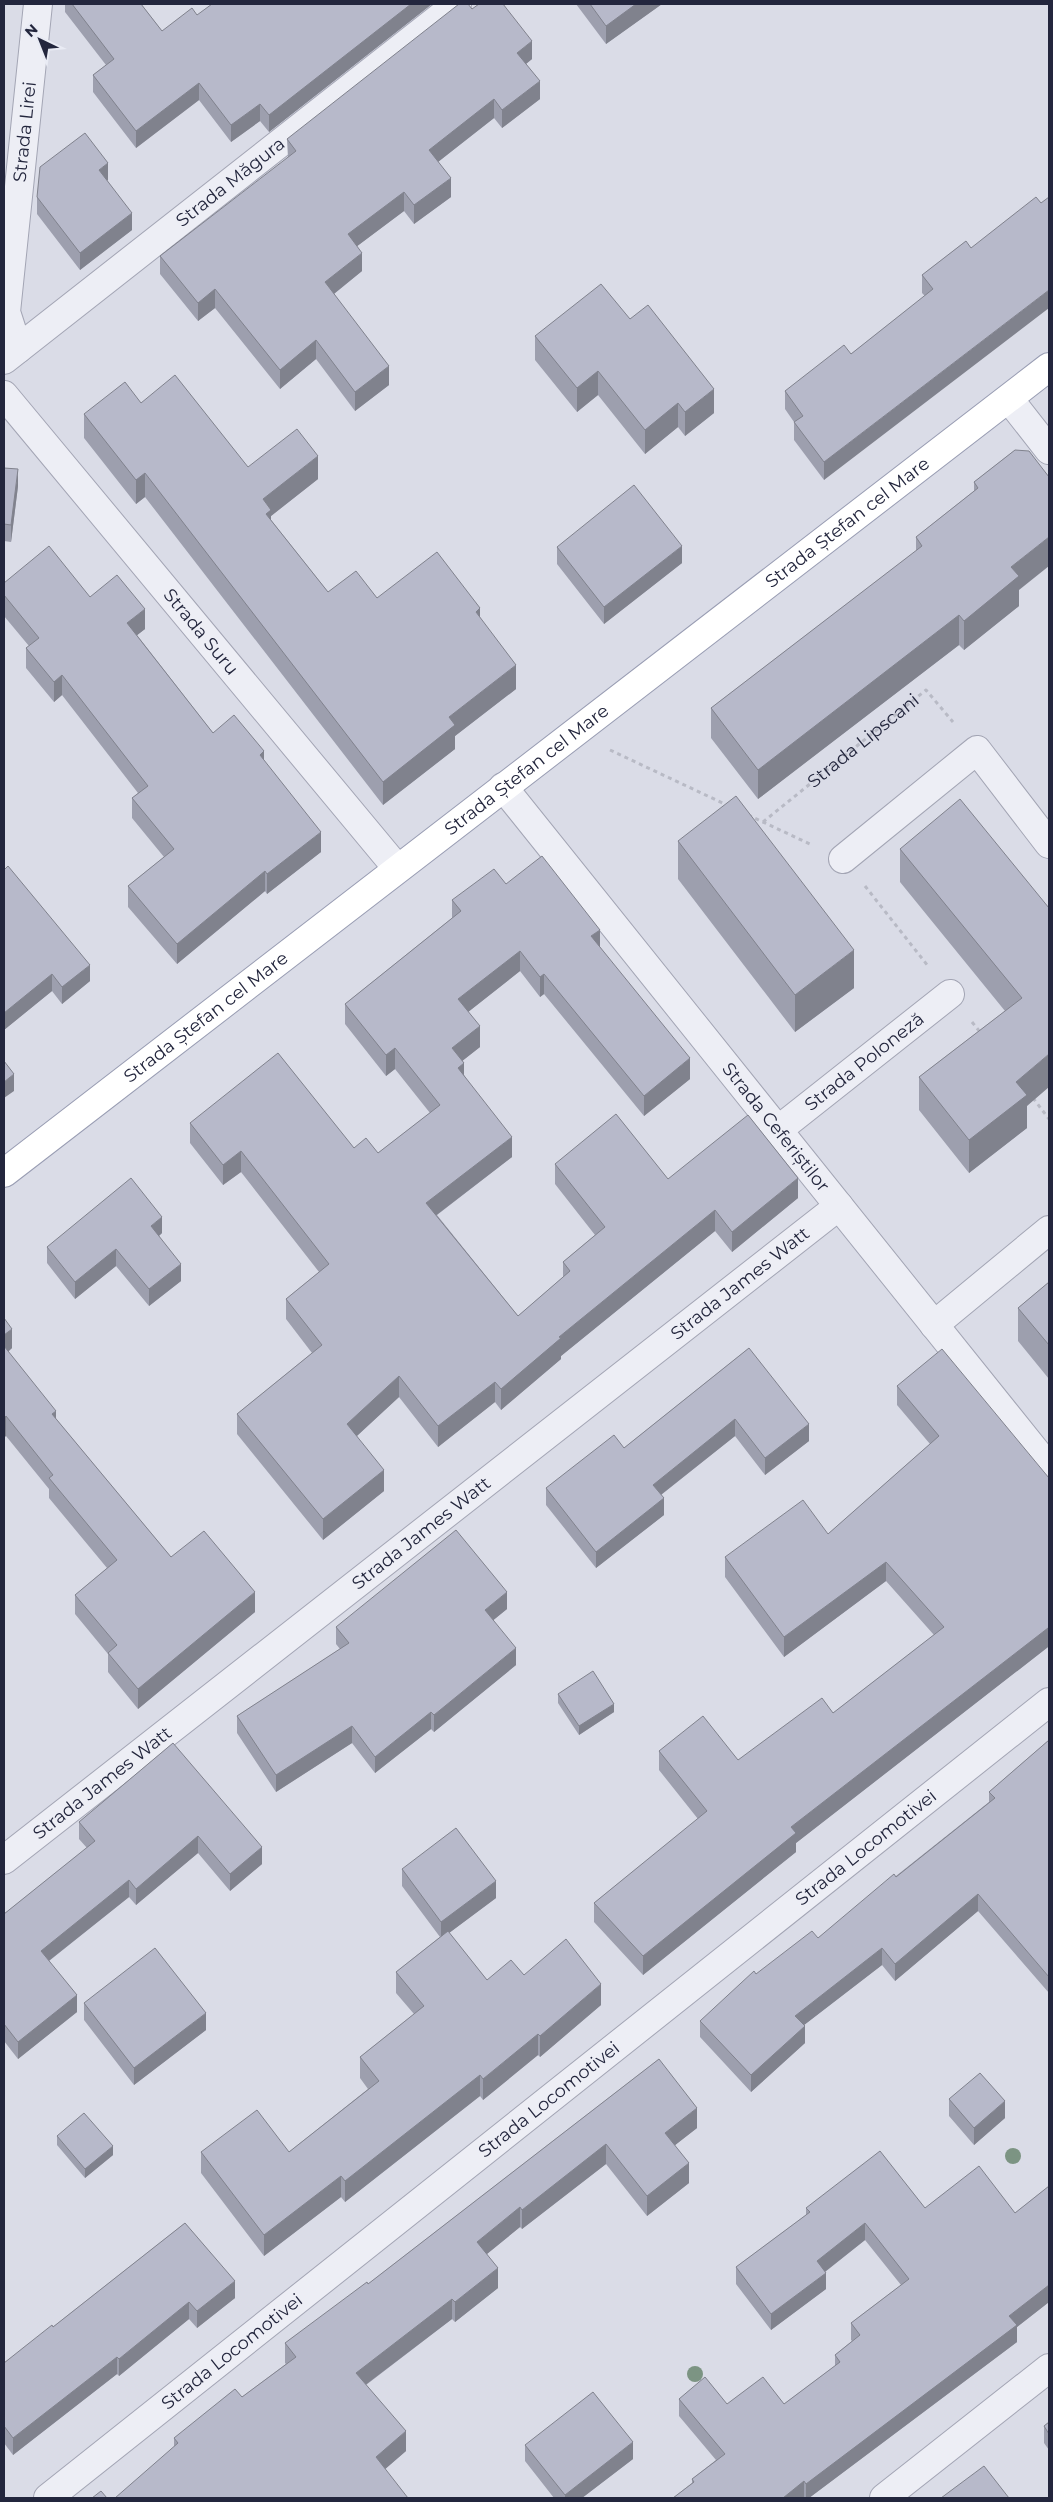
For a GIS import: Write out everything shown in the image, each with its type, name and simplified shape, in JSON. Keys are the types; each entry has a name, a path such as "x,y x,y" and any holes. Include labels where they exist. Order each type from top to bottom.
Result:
{"main road":[{"name":"Strada Ștefan cel Mare","path":"4,1173 572,733 1049,367"}],"street":[{"name":"Strada Lirei","path":"11,355 6,312 38,4"},
{"name":"Strada Măgura","path":"11,355 457,4"},
{"name":"Strada Suru","path":"4,395 397,868"},
{"path":"1009,399 1049,450"},
{"path":"843,859 977,750 1049,844"},
{"name":"Strada Ceferiștilor","path":"503,787 1049,1468"},
{"name":"Strada Poloneză","path":"778,1130 950,994"},
{"name":"Strada James Watt","path":"4,1860 839,1206"},
{"path":"934,1325 1049,1230"},
{"name":"Strada Locomotivei","path":"48,2498 1049,1702"},
{"path":"884,2498 1049,2368"}],"path":[{"name":"Strada Lipscani","path":"763,822 926,690 977,750"},
{"path":"572,733 737,810"},
{"path":"746,814 843,859"}],"building":[{"path":"72,4 141,4 162,31 192,8 197,15 212,4 411,4 269,115 260,104 231,125 199,83 136,131 93,75 114,59"},
{"path":"459,4 468,4 472,9 479,4 503,4 532,41 517,53 540,81 502,110 494,99 429,150 451,178 414,205 404,192 348,234 362,253 325,282 389,366 355,392 316,340 280,370 215,289 198,303 160,256 296,151 287,139"},
{"path":"590,4 636,4 606,26"},
{"path":"85,133 108,163 99,170 132,213 80,253 37,197 40,167"},
{"path":"1036,197 1041,203 1049,197 1049,290 824,462 794,422 803,416 785,391 844,345 851,354 933,289 922,275 966,241 971,248"},
{"path":"601,284 630,319 648,305 714,389 685,412 678,403 645,430 598,371 577,388 535,336"},
{"path":"175,375 248,467 297,429 318,456 263,499 271,510 266,514 328,592 356,571 377,598 437,552 480,608 476,612 516,665 449,717 455,725 383,782 145,473 136,480 84,414 125,382 141,403"},
{"path":"1015,450 1029,451 1049,477 1049,537 1011,567 1019,576 964,621 959,615 758,770 711,708 922,546 916,537 978,488 974,482"},
{"path":"4,468 18,469 11,525 4,524"},
{"path":"634,485 682,546 604,607 557,547"},
{"path":"49,546 90,597 117,575 145,609 127,623 213,733 234,715 264,751 260,755 321,832 267,874 265,871 177,944 128,886 174,849 132,798 148,786 62,675 54,682 26,648 39,638 4,595 4,583"},
{"path":"736,796 854,950 795,995 678,841"},
{"path":"960,799 1049,908 1049,1054 1016,1082 1027,1095 969,1140 919,1077 1022,998 900,849"},
{"path":"542,856 600,930 591,936 690,1058 644,1096 544,974 540,977 520,951 458,999 480,1026 452,1048 464,1063 458,1068 512,1137 426,1203 518,1316 570,1271 563,1262 605,1227 555,1164 616,1114 668,1179 748,1115 798,1178 732,1232 715,1210 559,1337 561,1338 501,1389 495,1382 438,1426 399,1376 347,1424 384,1470 323,1519 237,1414 322,1345 286,1299 329,1264 241,1151 223,1165 190,1123 278,1053 354,1148 366,1138 378,1153 440,1105 395,1048 386,1055 345,1004 461,911 452,900 494,869 506,884"},
{"path":"8,866 90,965 62,987 52,974 4,1013 4,870"},
{"path":"4,1061 14,1074 4,1082"},
{"path":"131,1178 162,1217 151,1226 181,1264 149,1289 116,1249 75,1282 47,1247"},
{"path":"1049,1282 1049,1345 1018,1308"},
{"path":"4,1318 12,1329 4,1335"},
{"path":"4,1346 56,1411 52,1414 171,1557 204,1531 255,1592 138,1689 108,1653 117,1645 75,1595 117,1560 49,1478 53,1475 6,1416 4,1418"},
{"path":"749,1348 809,1424 765,1458 735,1419 653,1485 664,1498 596,1552 546,1488 614,1435 624,1448"},
{"path":"942,1349 1049,1478 1049,1630 1048,1628 791,1827 796,1833 643,1956 594,1903 707,1811 659,1751 703,1716 738,1760 822,1698 833,1713 944,1627 886,1562 784,1637 725,1557 803,1500 828,1534 939,1436 897,1386"},
{"path":"456,1530 507,1592 485,1610 516,1648 434,1715 431,1712 375,1757 352,1726 276,1775 237,1716 349,1643 336,1627"},
{"path":"593,1671 614,1704 579,1726 558,1694"},
{"path":"1049,1740 1049,1977 978,1894 895,1964 882,1948 795,2016 805,2026 751,2075 700,2021 754,1971 756,1974 812,1931 818,1938 894,1874 896,1877 995,1798 989,1792"},
{"path":"173,1743 262,1847 230,1874 198,1836 136,1889 129,1880 41,1951 77,1995 18,2042 4,2024 4,1914 95,1841 79,1822"},
{"path":"456,1828 496,1881 441,1922 402,1869"},
{"path":"448,1931 487,1980 511,1960 524,1975 566,1939 601,1984 540,2036 538,2034 483,2079 480,2075 345,2181 341,2176 264,2235 201,2152 257,2110 289,2152 379,2081 360,2057 424,2006 396,1972"},
{"path":"155,1948 206,2013 134,2068 84,2003"},
{"path":"659,2059 697,2108 665,2133 689,2163 647,2196 606,2144 522,2210 520,2207 477,2242 498,2268 455,2302 452,2299 356,2373 406,2431 376,2457 408,2498 115,2498 178,2443 174,2438 235,2389 242,2397 296,2357 285,2343 367,2282 368,2284"},
{"path":"980,2073 1005,2101 974,2128 949,2099"},
{"path":"84,2113 113,2146 85,2169 57,2136"},
{"path":"880,2151 925,2208 979,2166 1015,2213 1049,2186 1049,2285 1009,2316 1017,2325 806,2484 804,2481 783,2498 673,2498 694,2482 692,2479 725,2454 679,2399 705,2377 727,2404 763,2377 784,2404 840,2362 835,2355 860,2335 851,2323 909,2279 865,2223 817,2261 826,2273 771,2314 736,2267 810,2212 806,2208"},
{"path":"185,2223 235,2281 197,2311 189,2302 119,2359 117,2357 13,2438 4,2426 4,2363 52,2325 53,2327"},
{"path":"593,2392 633,2442 565,2495 525,2445"},
{"path":"1049,2422 1049,2434 1044,2426"},
{"path":"984,2466 1009,2498 941,2498"},
{"path":"101,2491 107,2498 92,2498"}]}
